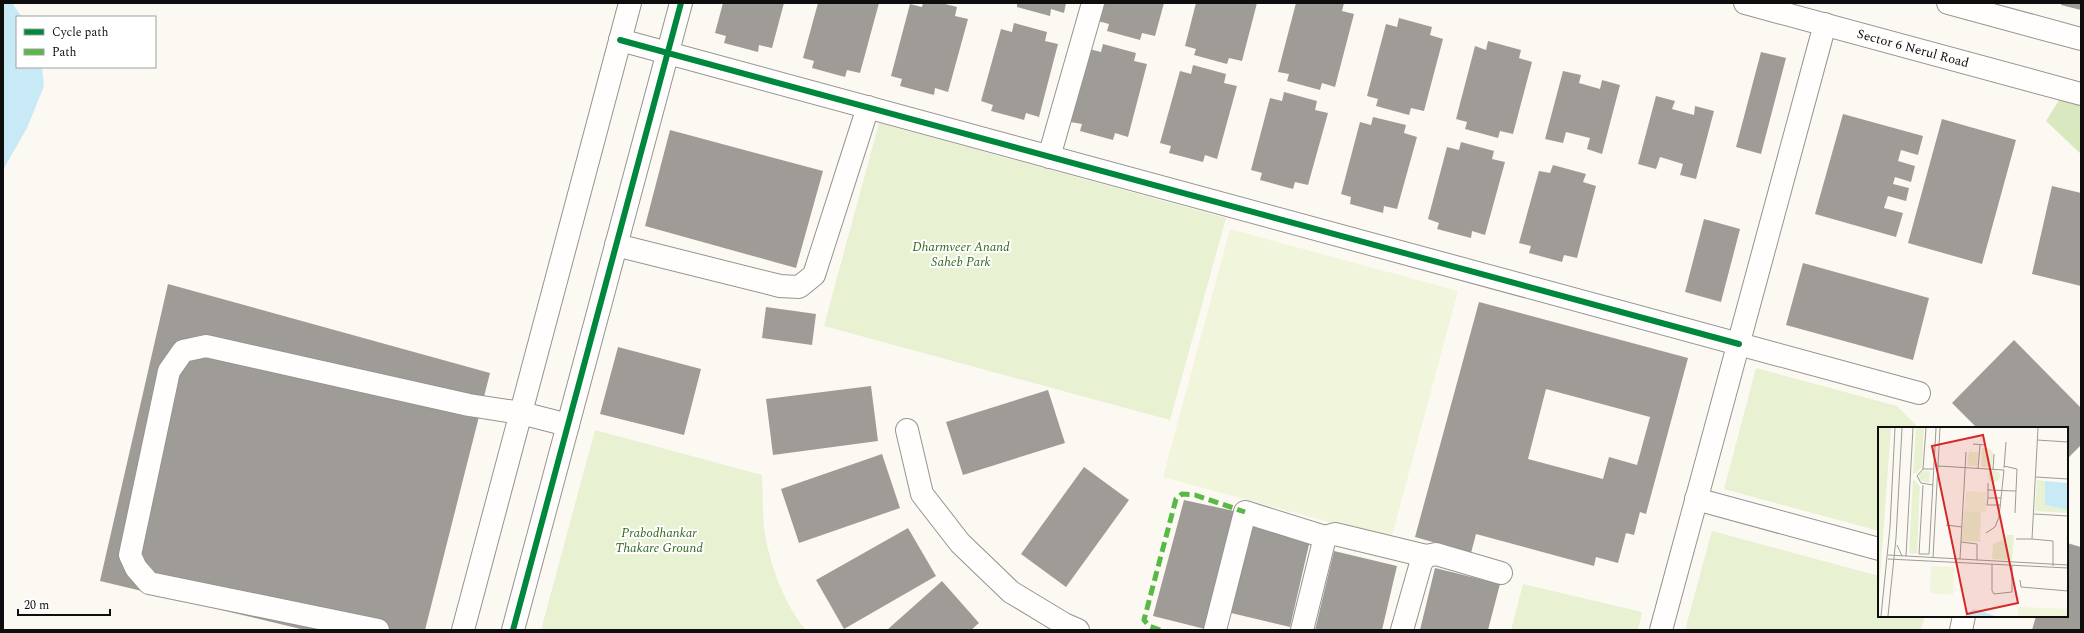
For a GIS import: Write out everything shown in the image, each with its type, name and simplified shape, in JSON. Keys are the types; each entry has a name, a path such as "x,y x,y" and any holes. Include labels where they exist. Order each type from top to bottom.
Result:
{"street":[{"path":"464,630 630,3"},
{"path":"513,630 681,3"},
{"path":"1049,157 1093,3"},
{"name":"Sector 6 Nerul Road","path":"1745,3 2081,94"},
{"path":"1951,3 2081,39"},
{"path":"1661,630 1825,24"},
{"path":"620,40 1919,393"},
{"path":"616,245 780,286 799,287 814,275 868,107"},
{"path":"378,630 149,584 141,573 130,555 169,371 182,351 206,346 469,404 521,413 568,425"},
{"path":"907,430 922,494 960,543 1011,592 1064,624 1078,630"},
{"path":"1696,499 1878,549"},
{"path":"1215,630 1245,512 1325,536 1335,534 1426,556 1436,554 1501,572"},
{"path":"1302,630 1325,536"},
{"path":"1402,630 1421,563 1426,556"},
{"path":"1961,630 1964,617"}],"green space":[{"path":"2061,97 2081,102 2081,154 2046,121"},
{"name":"Dharmveer Anand Saheb Park","path":"879,123 1226,218 1170,420 824,326"},
{"path":"1230,229 1458,291 1391,539 1163,477"},
{"path":"1756,368 1897,406 1918,427 1878,427 1878,531 1724,489"},
{"name":"Prabodhankar Thakare Ground","path":"595,430 762,475 764,527 767,546 785,597 798,620 806,630 541,630"},
{"path":"1712,531 1878,576 1878,617 1925,617 1921,630 1685,630"},
{"path":"1523,584 1642,612 1638,630 1511,630"}],"water":[{"path":"3,3 12,3 21,16 16,16 16,68 42,68 44,86 27,128 3,170"}],"building":[{"path":"723,3 784,3 772,48 759,45 758,52 724,43 726,36 715,33"},
{"path":"818,3 879,3 860,73 847,70 845,77 812,68 814,61 803,58"},
{"path":"923,3 941,3 957,7 955,16 968,19 948,92 935,88 934,95 900,86 902,79 891,76 910,4 922,7"},
{"path":"1017,3 1066,3 1064,13 1051,9 1050,16 1017,7"},
{"path":"1102,3 1164,3 1155,36 1142,33 1140,40 1107,31 1109,24 1098,21"},
{"path":"1196,3 1257,3 1242,61 1229,58 1227,64 1194,55 1196,49 1185,46"},
{"path":"1296,3 1344,3 1342,11 1354,14 1335,87 1322,83 1320,90 1287,81 1289,74 1278,72"},
{"path":"2062,3 2081,3 2081,10 2061,5"},
{"path":"1399,18 1432,27 1430,35 1443,39 1424,111 1411,108 1409,115 1376,106 1378,99 1367,96 1386,24 1397,27"},
{"path":"1014,23 1047,32 1045,41 1058,44 1039,117 1026,113 1024,120 991,111 993,105 981,101 1001,29 1012,32"},
{"path":"1488,41 1521,50 1519,58 1532,62 1513,134 1500,131 1498,138 1465,129 1467,122 1456,119 1475,46 1486,50"},
{"path":"1103,44 1136,53 1134,61 1147,64 1128,137 1115,133 1113,140 1080,131 1082,124 1070,122 1089,49 1101,52"},
{"path":"1761,52 1786,58 1761,154 1736,147"},
{"path":"1193,65 1226,74 1224,83 1237,86 1217,159 1205,155 1203,162 1169,153 1171,146 1160,143 1180,71 1191,74"},
{"path":"1563,71 1581,75 1579,83 1600,89 1602,80 1620,85 1602,154 1587,149 1590,138 1566,132 1563,143 1545,139"},
{"path":"1284,92 1317,101 1315,110 1328,113 1308,185 1295,182 1293,189 1260,180 1262,173 1251,170 1270,98 1282,101"},
{"path":"1656,96 1675,101 1672,109 1694,115 1695,106 1714,111 1696,179 1680,175 1683,164 1660,157 1656,169 1638,164"},
{"path":"1843,114 1923,136 1918,155 1901,150 1898,161 1915,166 1911,182 1895,177 1893,184 1909,188 1906,201 1888,196 1884,208 1903,213 1896,237 1815,214"},
{"path":"1373,117 1406,125 1404,133 1417,137 1397,209 1384,206 1383,213 1350,204 1351,197 1341,194 1360,122 1371,125"},
{"path":"1942,119 2016,140 1982,264 1908,243"},
{"path":"670,130 823,171 796,268 645,226"},
{"path":"1461,142 1494,151 1492,159 1505,162 1485,235 1472,231 1471,238 1437,229 1439,223 1428,219 1447,147 1459,150"},
{"path":"1553,165 1586,174 1583,182 1596,186 1577,258 1564,255 1562,262 1529,253 1531,246 1519,243 1539,171 1550,173"},
{"path":"2052,186 2081,193 2081,286 2032,274"},
{"path":"1704,219 1740,229 1721,302 1685,292"},
{"path":"1803,263 1929,298 1913,360 1786,325"},
{"path":"168,284 490,373 425,630 305,630 100,581"},
{"path":"1479,302 1688,358 1646,514 1640,512 1634,535 1626,533 1618,563 1596,557 1594,566 1476,534 1471,553 1415,537","holes":["1546,389 1650,417 1637,465 1609,457 1603,479 1528,459"]},
{"path":"766,307 816,314 812,345 762,338"},
{"path":"2014,340 2081,408 2081,445 2068,458 2068,427 1976,427 1952,403"},
{"path":"618,347 701,369 684,435 600,414"},
{"path":"871,386 878,441 773,455 766,399"},
{"path":"1048,390 1065,443 963,475 946,422"},
{"path":"882,454 900,508 799,543 781,489"},
{"path":"1084,467 1129,500 1066,587 1021,554"},
{"path":"1184,500 1234,511 1205,629 1153,616"},
{"path":"1248,525 1310,540 1290,627 1227,612"},
{"path":"908,528 936,576 844,629 816,580"},
{"path":"2068,543 2081,547 2081,630 2032,630 2036,617 2068,617"},
{"path":"1334,551 1397,566 1382,630 1315,630"},
{"path":"1435,568 1500,584 1488,630 1420,630"},
{"path":"942,581 979,623 971,630 887,630"}],"marked path":[{"path":"1160,630 1149,626 1144,620 1176,499 1182,494 1195,495 1245,512"}],"cycle path":[{"path":"513,630 681,3"},
{"path":"620,40 1739,344"}]}
